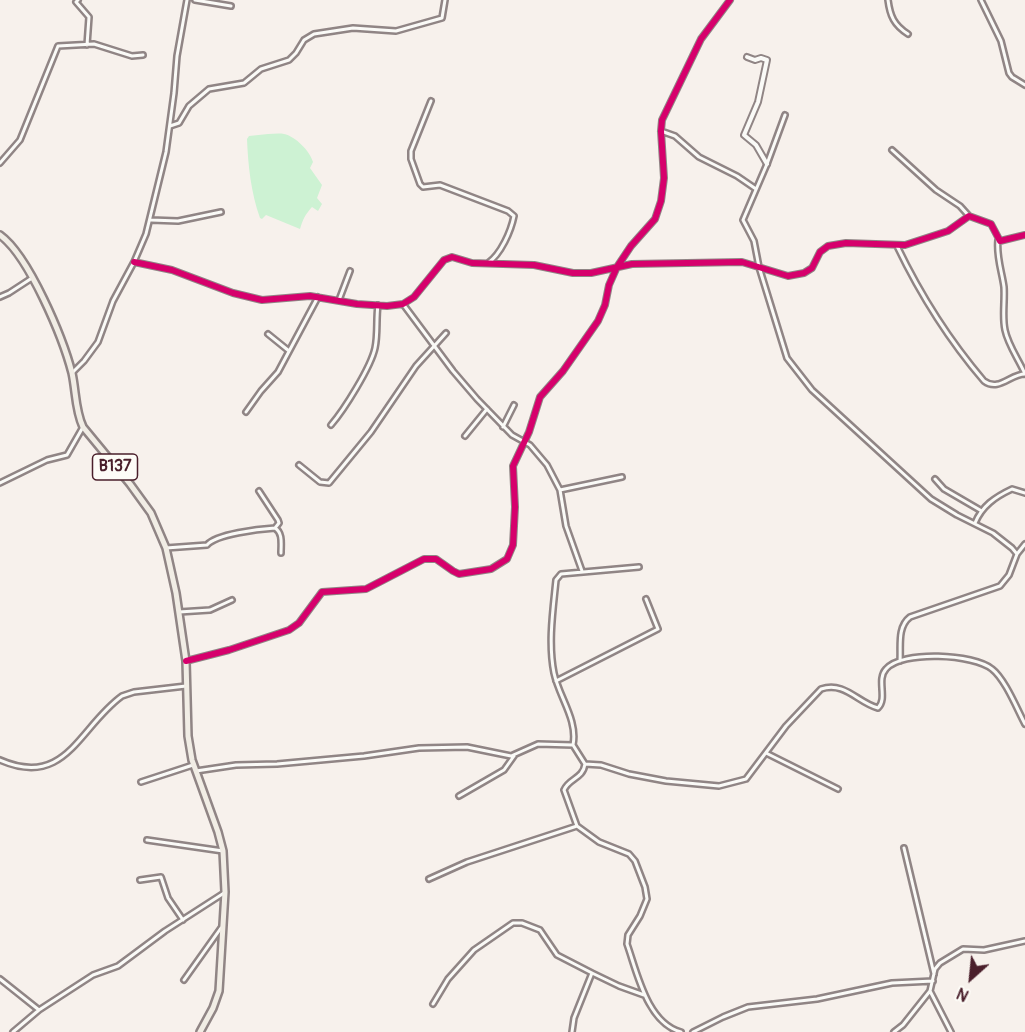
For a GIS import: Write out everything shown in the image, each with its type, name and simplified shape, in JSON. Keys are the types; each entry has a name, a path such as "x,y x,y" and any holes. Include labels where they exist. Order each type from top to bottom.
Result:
{"main road":[{"name":"B137","path":"0,236 15,250 32,278 57,333 71,373 83,428 141,498 151,513 166,548 186,662 188,736 195,768 212,810 223,851 225,892 219,991 200,1032"}],"street":[{"path":"78,0 76,2 89,17 87,45"},
{"path":"71,373 94,349 113,301 134,262 151,220 166,152 186,0"},
{"path":"195,0 231,6"},
{"path":"170,126 179,123 189,106 209,89 244,83 261,69 289,60 304,40 314,34 353,28 403,30 442,18 445,0"},
{"path":"186,662 289,630 299,623 324,592 366,590 424,558 436,559 459,573 491,569 502,564 513,545 515,507 513,466 529,432 540,397 563,371 603,312 609,285 617,267 631,246 655,219 661,201 664,178 661,131 666,110 701,39 730,0"},
{"path":"888,0 893,20 908,34"},
{"path":"981,0 1001,41 1009,73 1012,78 1025,85"},
{"path":"0,164 20,140 57,47 68,44 87,45 107,47 132,56 143,55"},
{"path":"747,57 767,60 758,102 744,135 756,146 767,164"},
{"path":"431,100 411,151 411,159 420,184 423,187 440,185 508,211 514,216 496,256 487,264"},
{"path":"785,115 743,220 754,241 759,267 787,358 812,390 930,498 998,536 1017,554"},
{"path":"661,131 675,135 699,157 737,176 756,189"},
{"path":"892,150 969,216 991,224 998,240 997,248 1005,305 1003,316 1005,332 1025,374 1015,376 998,385 984,381 935,318 897,246"},
{"path":"151,220 178,221 221,213"},
{"path":"134,262 172,270 233,293 262,300 318,297 357,304 403,304 414,297 448,258 487,264 534,266 573,273 591,273 632,264 732,262 759,267 777,274 797,275 812,268 820,252 828,246 846,243 897,246 948,231 969,216"},
{"path":"998,240 1004,241 1025,235"},
{"path":"339,300 350,271"},
{"path":"0,297 32,278"},
{"path":"246,412 278,372 318,297"},
{"path":"403,304 453,371 503,427 538,453 552,472 560,490 566,526 582,571"},
{"path":"331,425 339,416 368,366 375,349 378,305"},
{"path":"299,465 320,482 329,483 371,432 400,389 446,333"},
{"path":"268,334 290,351"},
{"path":"503,427 514,405"},
{"path":"465,436 487,409"},
{"path":"0,483 47,460 67,455 83,428"},
{"path":"560,490 622,477"},
{"path":"935,479 944,489 980,510"},
{"path":"975,524 980,510 997,496 1010,489 1025,493"},
{"path":"166,548 207,545 212,539 275,528 279,523 278,520 259,491"},
{"path":"275,528 281,537 281,553"},
{"path":"900,661 902,630 905,621 910,617 1000,586 1009,575 1017,554 1025,544"},
{"path":"585,764 573,745 572,722 556,681 552,655 552,630 556,579 561,574 639,567"},
{"path":"556,681 658,629 646,599"},
{"path":"179,612 210,610 232,600"},
{"path":"585,764 601,765 629,774 666,781 719,786 746,778 814,694 824,688 848,691 878,708 882,702 883,674 887,667 900,661 939,655 983,664 994,671 1025,724"},
{"path":"0,760 27,769 48,766 63,755 122,696 134,692 187,686"},
{"path":"459,796 504,770 514,756 538,744 573,745"},
{"path":"141,782 195,768 277,764 364,756 418,748 467,747 514,756"},
{"path":"766,753 838,789"},
{"path":"585,764 581,775 566,784 564,790 577,826 599,842 629,854 635,861 647,899 628,935 627,944 644,995 657,1016 678,1032"},
{"path":"429,879 468,862 577,826"},
{"path":"147,840 223,851"},
{"path":"904,848 934,975"},
{"path":"140,880 161,878 168,898 183,920"},
{"path":"13,1032 39,1010 93,975 118,966 225,892"},
{"path":"434,1004 448,979 474,951 513,923 522,923 537,928 543,933 557,955 619,986 644,995"},
{"path":"184,980 224,925"},
{"path":"894,1032 903,1025 930,991 938,965 960,950 984,950 1025,941"},
{"path":"572,1032 574,1018 592,973"},
{"path":"0,979 39,1010"},
{"path":"693,1032 748,1007 817,999 883,984 933,981"},
{"path":"930,991 951,1032"}],"green space":[{"path":"288,135 302,145 313,162 310,168 322,185 317,198 322,204 318,211 312,207 304,217 300,229 266,215 260,218 254,199 247,139 249,136"}],"cycle path":[{"path":"186,661 229,650 289,630 299,623 322,592 366,589 424,559 436,559 459,574 491,569 507,559 513,545 515,507 513,466 529,432 540,397 563,371 598,321 617,267 631,246 655,219 661,201 664,178 662,120 701,39 730,0"},
{"path":"134,262 172,270 233,293 262,300 310,296 357,304 387,306 403,304 414,297 444,260 452,257 472,263 534,265 573,273 591,273 632,264 742,262 788,276 804,273 812,268 820,252 828,246 846,243 905,245 948,231 969,216 991,224 1000,241 1025,235"}]}
